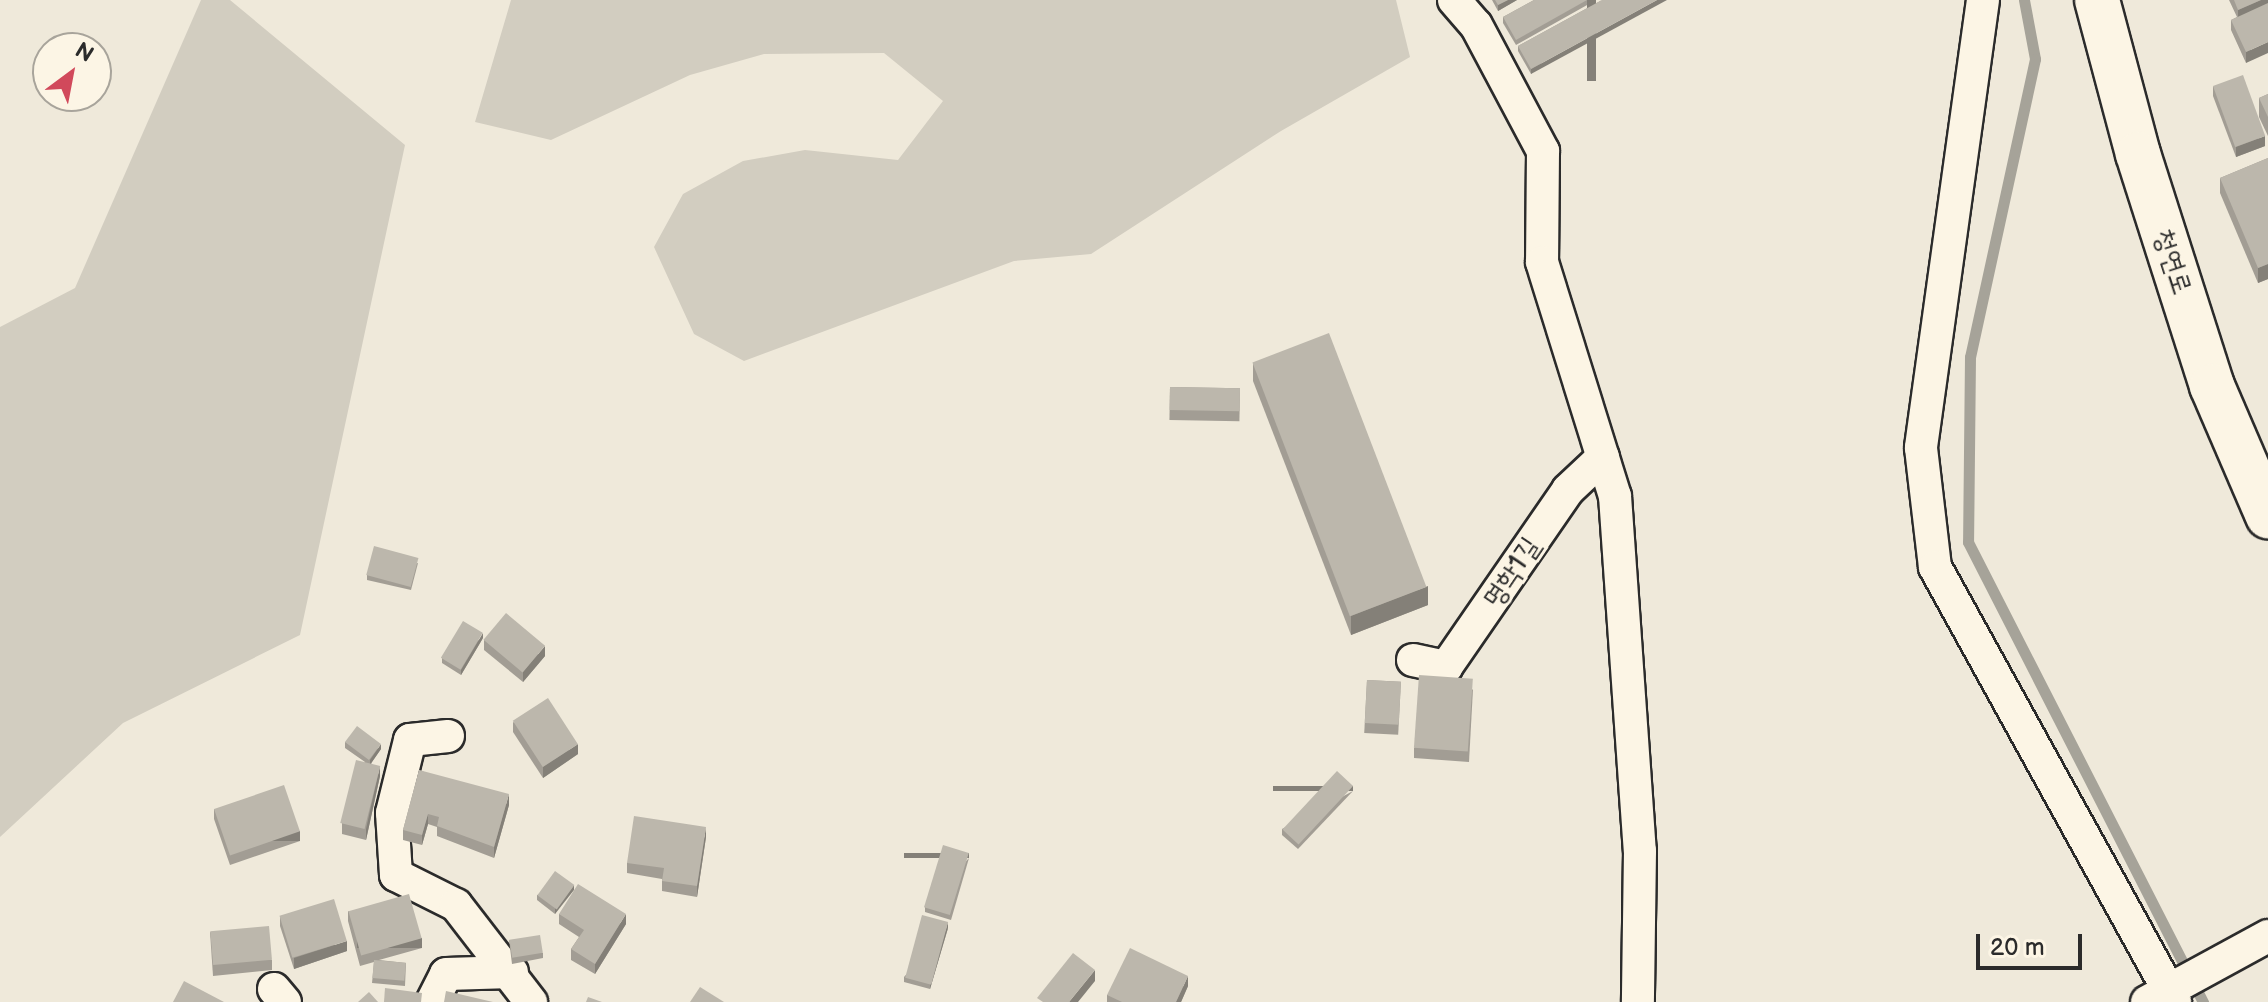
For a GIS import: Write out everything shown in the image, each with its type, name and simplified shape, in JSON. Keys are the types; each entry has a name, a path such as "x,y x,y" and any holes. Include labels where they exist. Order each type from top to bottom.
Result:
{"main road":[{"name":"청연로","path":"2097,0 2138,154 2212,386 2268,516"}],"street":[{"path":"1454,0 1476,25 1543,151 1542,262 1615,496 1640,851 1638,1002"},
{"path":"1983,0 1921,448 1935,567 2165,995 2268,936"},
{"name":"명학1길","path":"1413,660 1446,667 1568,490 1603,457"},
{"path":"448,736 410,740 392,813 396,875 456,905 512,972 531,1002"},
{"path":"432,1002 446,974 512,972"}],"shaded area":[{"path":"201,0 230,0 405,145 300,635 123,723 0,837 0,327 75,288"},
{"path":"511,0 1396,0 1410,57 1281,131 1091,254 1014,261 744,361 694,334 654,247 683,194 743,161 805,150 898,160 943,101 884,53 764,54 690,75 551,140 475,122"}],"building":[{"path":"1534,0 1587,0 1516,40 1503,17"},
{"path":"1602,0 1657,0 1531,69 1518,46"},
{"path":"2234,0 2261,0 2238,10"},
{"path":"2268,3 2268,42 2246,52 2231,20"},
{"path":"2243,75 2265,136 2235,147 2213,86"},
{"path":"2268,94 2268,117 2259,98"},
{"path":"2268,158 2268,264 2258,268 2220,178"},
{"path":"1329,333 1426,587 1350,616 1252,362"},
{"path":"1170,387 1240,388 1240,411 1170,410"},
{"path":"374,546 418,558 411,587 366,575"},
{"path":"506,613 545,646 523,673 484,640"},
{"path":"463,621 483,633 461,670 441,658"},
{"path":"1419,675 1473,679 1468,752 1414,748"},
{"path":"1367,680 1401,682 1399,725 1365,723"},
{"path":"548,698 578,744 543,767 513,721"},
{"path":"357,726 381,744 369,760 345,742"},
{"path":"356,760 380,766 365,829 340,823"},
{"path":"419,770 509,794 494,847 437,826 439,817 428,814 422,835 403,830"},
{"path":"1337,771 1353,786 1299,845 1282,830"},
{"path":"284,785 300,831 230,855 214,809"},
{"path":"634,816 706,827 697,886 662,881 664,868 627,863"},
{"path":"943,845 969,853 950,915 924,907"},
{"path":"555,871 574,885 557,909 537,895"},
{"path":"578,884 626,914 595,964 571,949 584,930 559,914"},
{"path":"409,894 422,938 361,956 348,911"},
{"path":"334,899 347,941 292,958 279,916"},
{"path":"922,915 948,922 931,985 905,978"},
{"path":"269,926 272,960 213,965 210,931"},
{"path":"540,935 543,953 512,958 509,940"},
{"path":"1130,948 1188,976 1176,1002 1122,1002 1107,995"},
{"path":"1073,953 1095,970 1069,1002 1043,1002 1037,998"},
{"path":"374,960 406,963 404,981 372,978"},
{"path":"184,981 224,1002 173,1002"},
{"path":"700,987 724,1002 690,1002"},
{"path":"385,988 422,993 421,1002 384,1002"},
{"path":"446,991 493,1002 444,1002"},
{"path":"369,992 378,1002 358,1002"}],"waterway":[{"path":"2024,0 2035,59 1970,357 1968,542 2203,1002"}]}
